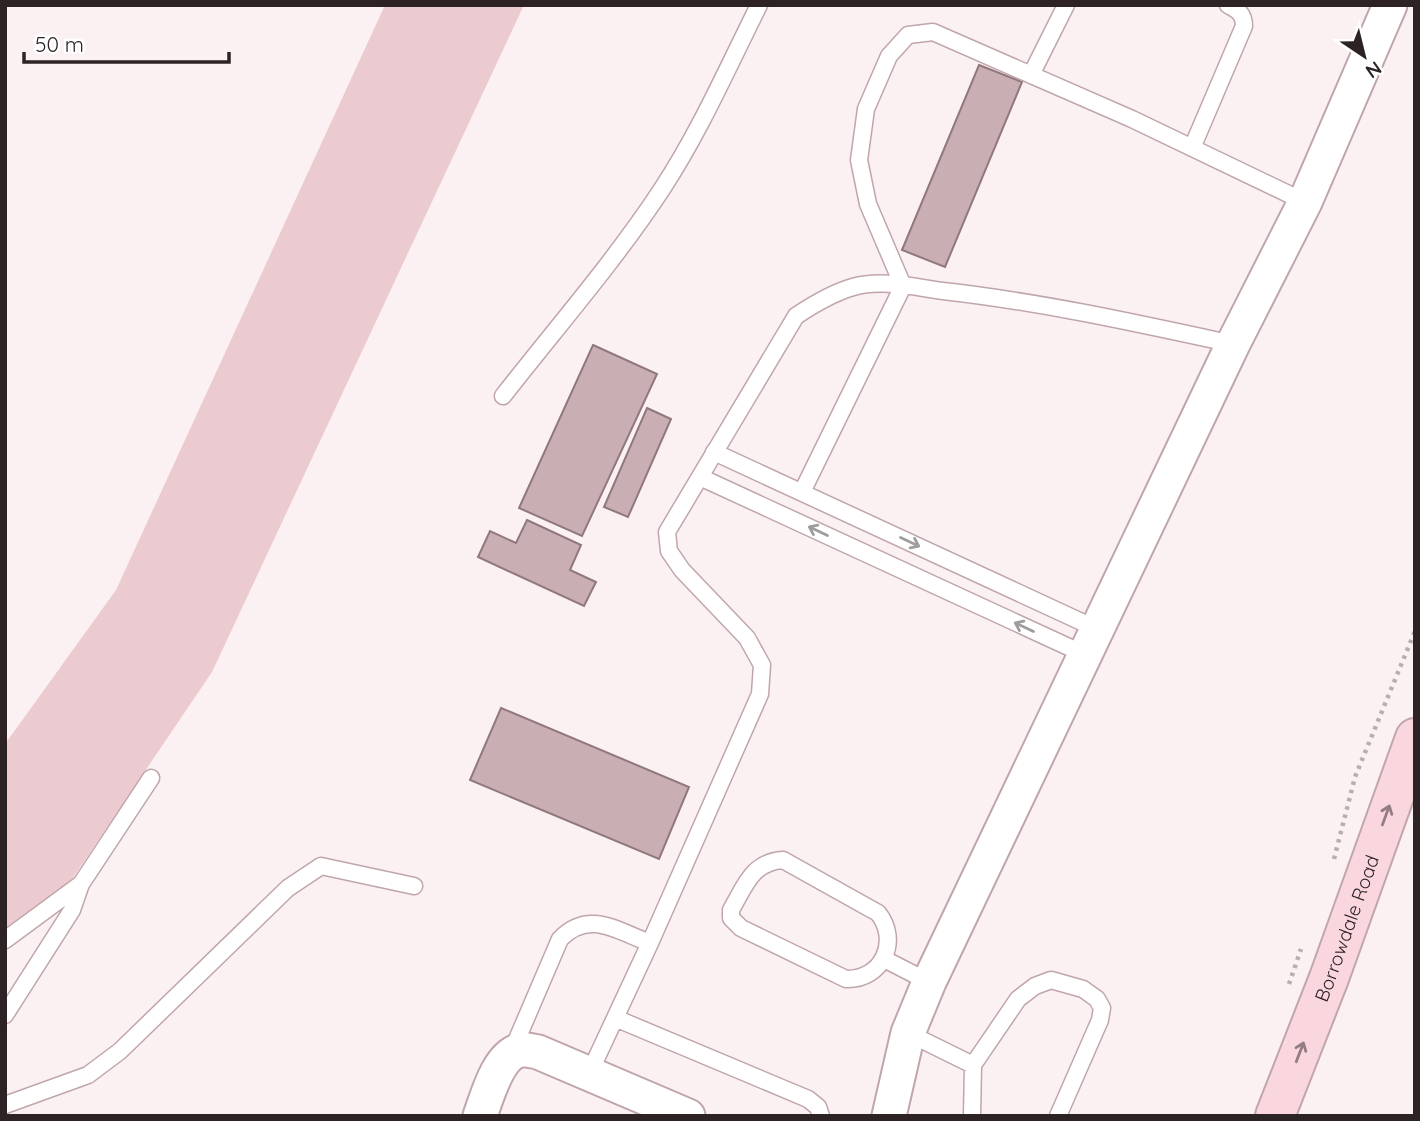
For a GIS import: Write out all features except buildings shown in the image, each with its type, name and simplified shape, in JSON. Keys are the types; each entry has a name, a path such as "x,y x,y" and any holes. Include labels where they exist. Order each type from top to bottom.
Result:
{"main road":[{"name":"Borrowdale Road","path":"1275,1116 1329,978 1415,738"}],"street":[{"path":"889,1116 908,1033 929,982 1233,344 1306,202 1390,5"},
{"path":"480,1116 499,1067 510,1055 521,1049 538,1052 688,1116"}],"lane":[{"path":"503,396 613,258 662,189 690,142 759,5"},
{"path":"1031,75 1066,5"},
{"path":"1192,148 1244,26 1244,17 1228,5"},
{"path":"802,492 903,286 868,204 859,160 866,109 889,56 908,35 933,32 1306,202"},
{"path":"589,1074 760,694 762,665 747,638 682,570 669,551 667,532 796,316 824,298 853,287 877,283 1007,298 1073,309 1233,344"},
{"path":"714,452 802,492 1092,643"},
{"path":"700,477 1092,643"},
{"path":"5,1015 72,910 81,884 151,778"},
{"path":"783,860 878,912 888,933 884,959 872,973 860,980 846,979 741,928 731,918 731,910 757,867 771,861 783,860"},
{"path":"5,1105 88,1075 110,1059 288,888 321,866 414,886"},
{"path":"5,940 81,884"},
{"path":"510,1055 560,939 571,928 593,922 650,943"},
{"path":"884,959 929,982"},
{"path":"972,1116 973,1065 1018,999 1035,986 1051,980 1083,989 1097,999 1102,1008 1100,1020 1058,1116"},
{"path":"615,1018 808,1099 818,1107 821,1116"},
{"path":"908,1033 973,1065"}],"path":[{"path":"1332,868 1355,777 1415,631"},
{"path":"1284,996 1303,944"}],"shaded area":[{"path":"385,5 524,5 212,672 72,879 5,931 5,744 116,590"}]}
